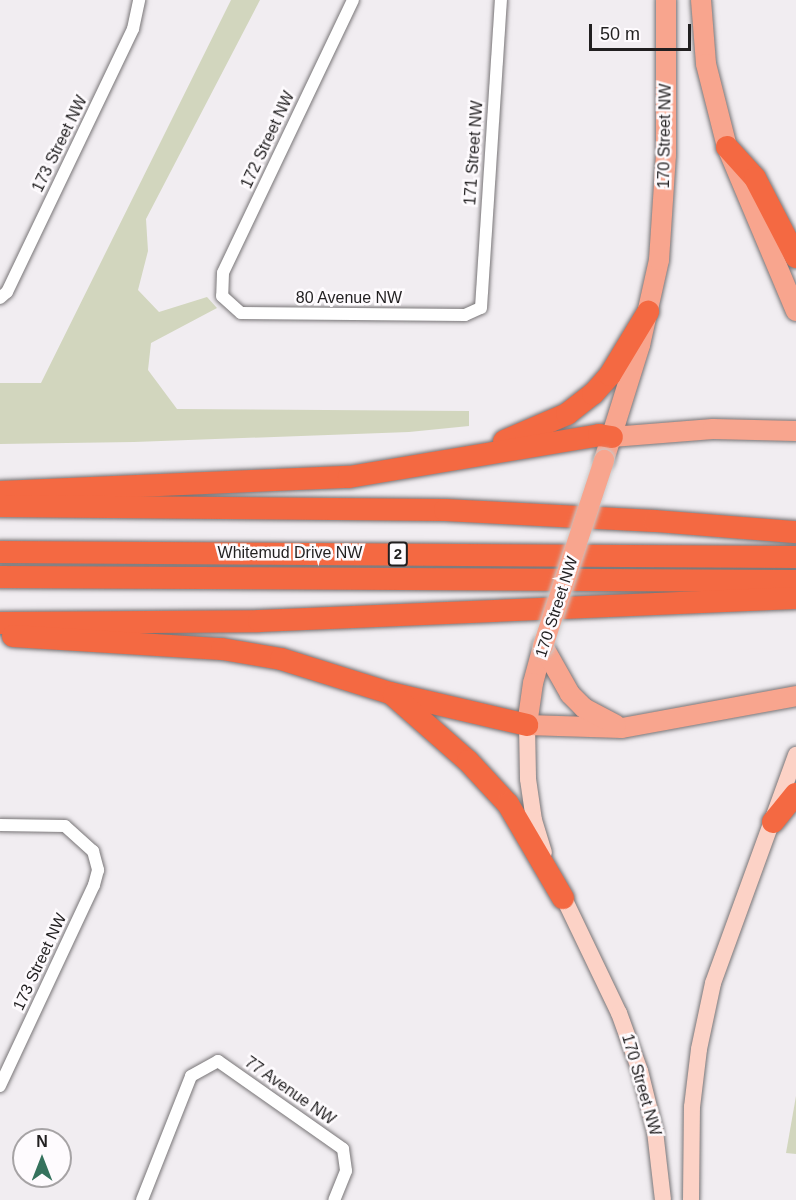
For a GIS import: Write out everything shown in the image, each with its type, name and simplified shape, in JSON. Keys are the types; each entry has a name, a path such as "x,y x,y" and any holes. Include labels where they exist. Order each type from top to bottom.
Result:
{"highway":[{"path":"727,147 755,178 796,257"},
{"path":"446,459 524,434 580,405 610,375 648,312"},
{"path":"0,492 349,477 599,435 612,437"},
{"path":"0,506 445,510 655,521 796,532"},
{"name":"Whitemud Drive NW","path":"0,552 796,556"},
{"name":"Whitemud Drive NW","path":"0,577 796,581"},
{"path":"0,623 293,620 796,598"},
{"path":"0,635 222,649 281,659 390,693 527,725"},
{"path":"390,693 468,761 508,804 563,898"},
{"path":"773,822 796,794"}],"main road":[{"name":"170 Street NW","path":"663,1200 656,1131 640,1071 619,1013 546,860 534,820 528,779 527,725 533,683 543,646 612,437 648,312 659,260 663,208 666,0"},
{"path":"700,0 706,63 727,147 796,311"},
{"path":"612,437 713,429 796,431"},
{"path":"543,646 570,694 584,708 622,728"},
{"path":"527,725 622,728 796,696"},
{"path":"691,1200 692,1107 699,1049 713,982 796,755"}],"street":[{"name":"173 Street NW","path":"0,298 7,292 133,29 139,0"},
{"name":"172 Street NW","path":"222,296 224,273 352,0"},
{"name":"171 Street NW","path":"481,308 501,0"},
{"name":"80 Avenue NW","path":"222,296 241,313 465,315 481,308"},
{"name":"173 Street NW","path":"0,825 64,826 93,851 98,870 94,885 0,1086"},
{"name":"77 Avenue NW","path":"142,1200 191,1076 218,1061 343,1149 346,1171 334,1200"}],"green space":[{"path":"231,0 260,0 146,219 148,251 138,290 159,312 207,297 217,308 151,343 148,370 177,409 469,411 469,426 409,432 134,442 0,444 0,383 41,383"},
{"path":"796,1096 796,1154 786,1153"}]}
